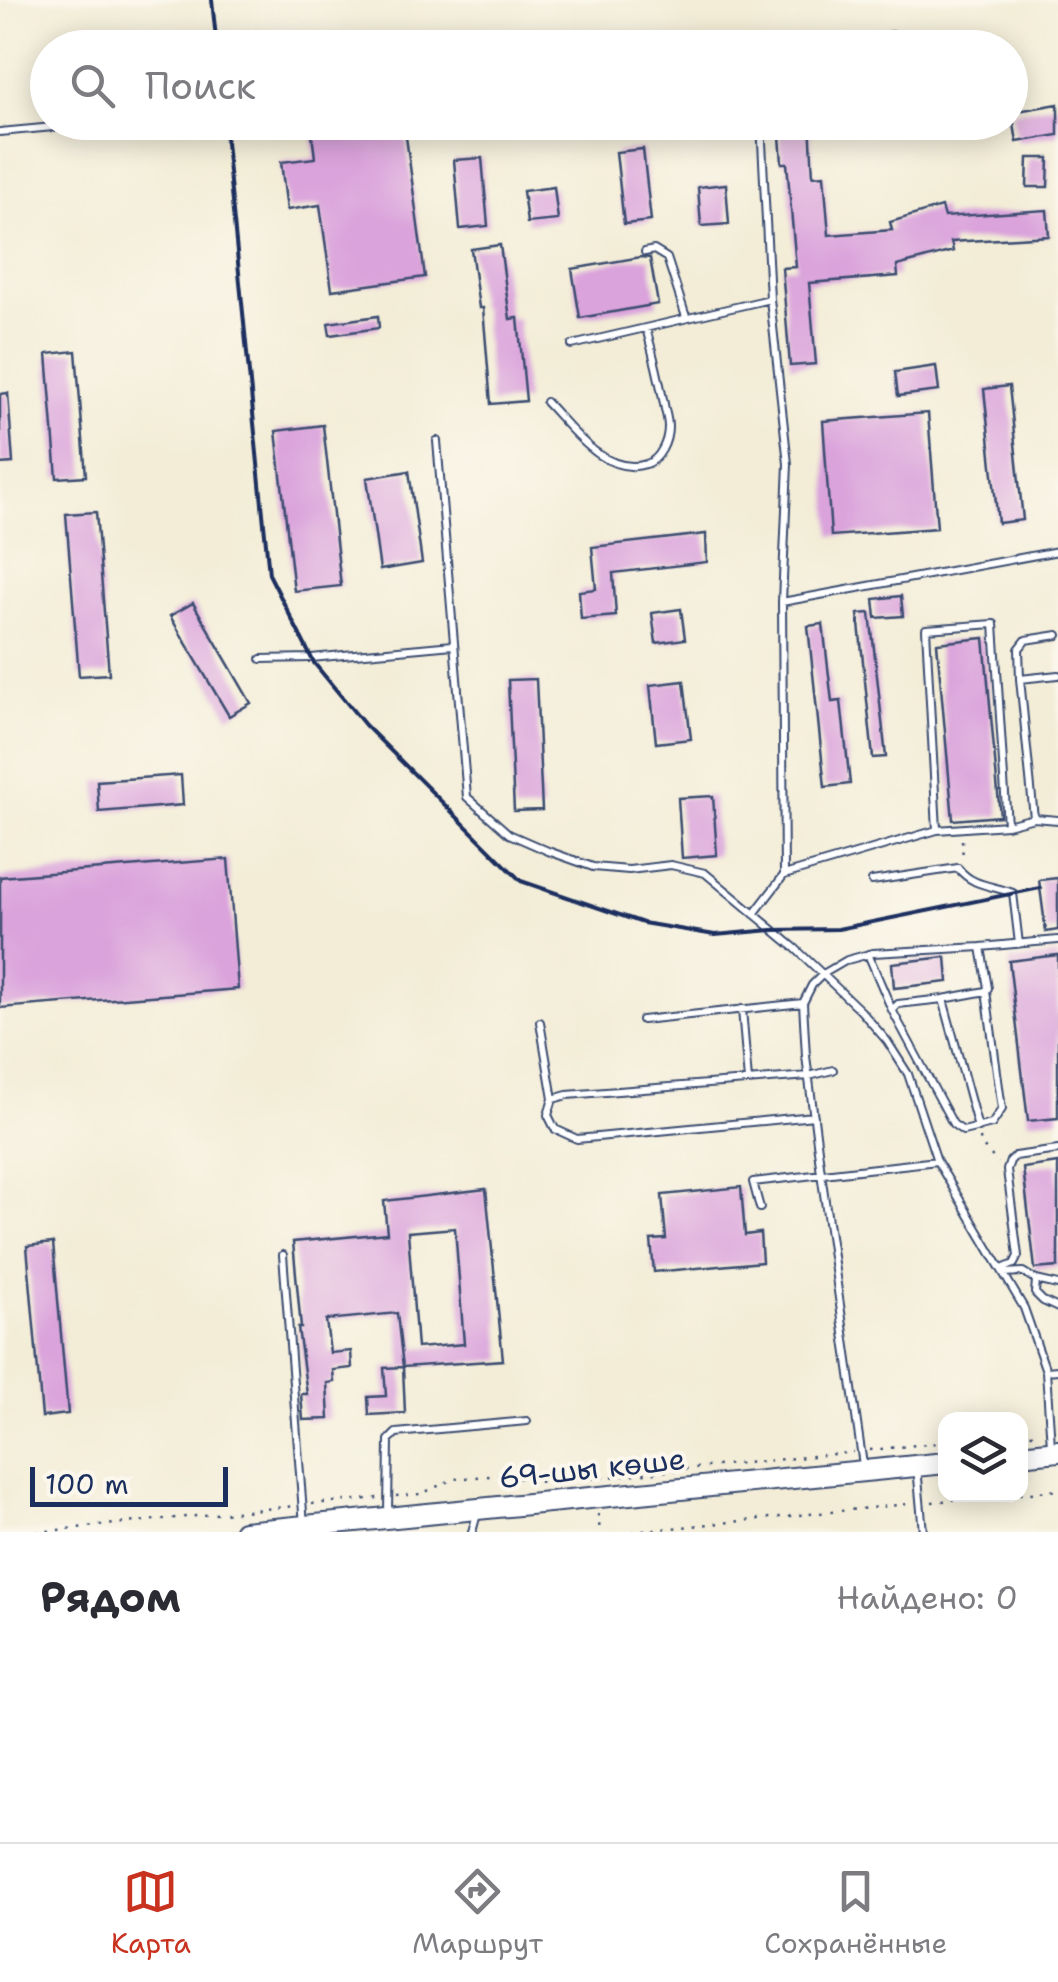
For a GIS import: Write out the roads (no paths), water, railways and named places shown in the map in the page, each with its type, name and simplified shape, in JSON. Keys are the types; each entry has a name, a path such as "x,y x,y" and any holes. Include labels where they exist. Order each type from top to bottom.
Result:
{"main road":[{"path":"1028,1454 1055,1452"},
{"name":"69-шы көше","path":"244,1532 269,1531 303,1516 388,1518 862,1461 938,1464"}],"lane":[{"path":"0,132 30,129"},
{"path":"762,140 770,299 788,464 782,602 784,875"},
{"path":"644,252 654,250 667,258 686,317"},
{"path":"572,345 770,299"},
{"path":"546,402 597,453 612,462 634,468 653,462 661,452 668,428 646,328"},
{"path":"437,442 467,797 509,834 548,852 593,866 628,870 671,866 705,873 824,974 874,1026 908,1074 937,1162 1024,1308 1046,1371 1055,1452"},
{"path":"782,602 1058,550"},
{"path":"937,830 926,630 935,628 994,624 1007,825"},
{"path":"1034,818 1019,649 1026,640 1058,635"},
{"path":"261,660 454,645"},
{"path":"1020,679 1058,675"},
{"path":"754,914 784,875 937,830 1007,825 1034,818 1058,820"},
{"path":"872,881 958,868 980,886 1013,893 1019,944"},
{"path":"862,1461 821,1173 803,1003 812,985 824,974 847,960 868,954 1058,940"},
{"path":"868,954 892,1010 953,1124 963,1132 992,1124 1002,1109 982,947"},
{"path":"892,1010 898,1004 986,990"},
{"path":"943,999 978,1128"},
{"path":"642,1020 803,1003"},
{"path":"742,1009 748,1081"},
{"path":"540,1022 553,1099 548,1115 552,1126 566,1136 577,1139 814,1116"},
{"path":"553,1099 567,1094 809,1076 833,1070"},
{"path":"1002,1271 1014,1264 1018,1256 1007,1170 1010,1161 1015,1156 1058,1150"},
{"path":"760,1208 753,1182 937,1162"},
{"path":"283,1255 303,1516"},
{"path":"1002,1271 1024,1272 1036,1280 1058,1285"},
{"path":"1036,1280 1035,1293 1058,1308"},
{"path":"1046,1371 1058,1370"},
{"path":"388,1518 390,1440 396,1433 527,1422"},
{"path":"917,1466 923,1532"},
{"path":"472,1532 479,1509"}],"railway":[{"path":"212,0 215,30"},
{"path":"226,140 269,574 314,663 365,725 521,881 643,923 715,935 838,929 1040,888"}]}
